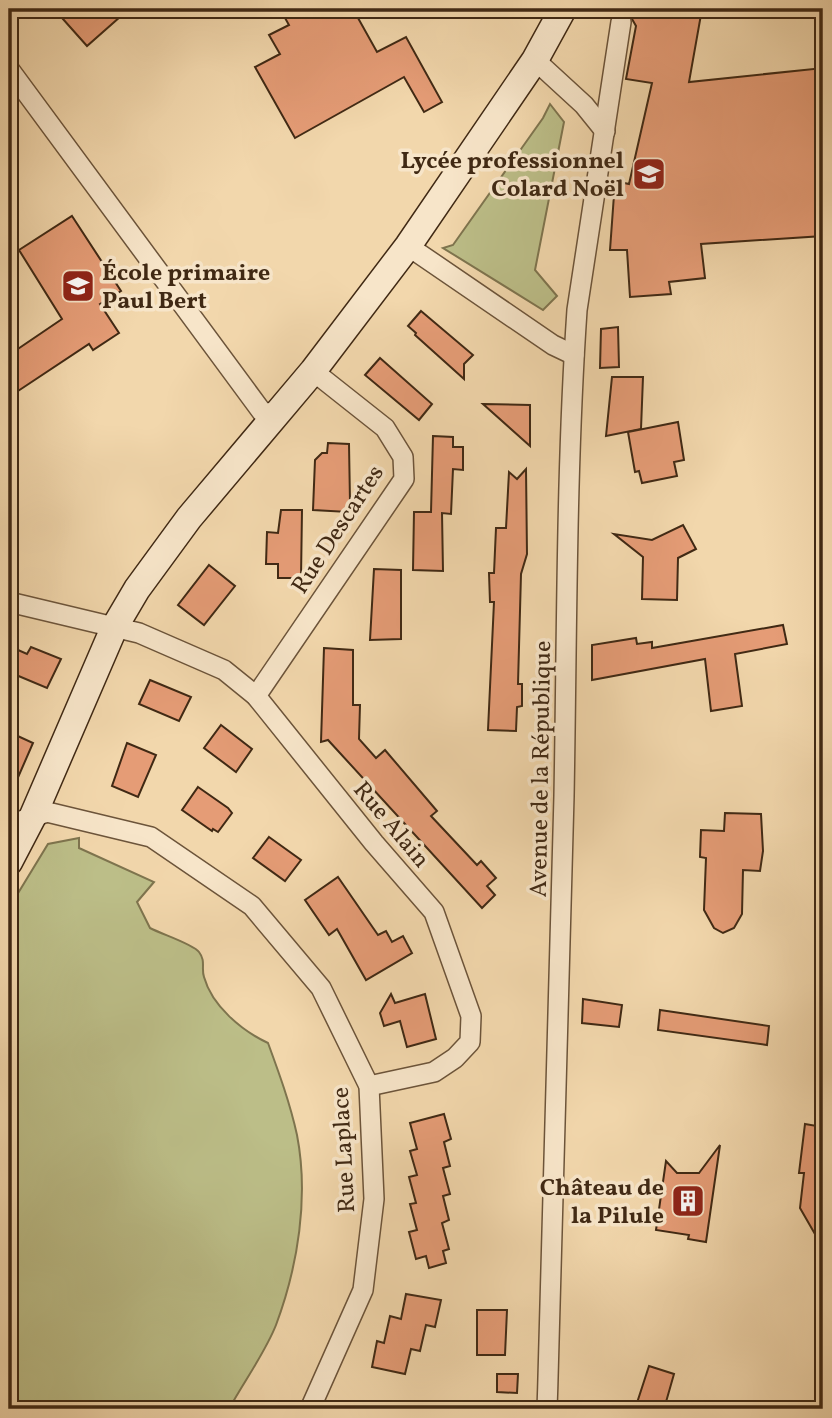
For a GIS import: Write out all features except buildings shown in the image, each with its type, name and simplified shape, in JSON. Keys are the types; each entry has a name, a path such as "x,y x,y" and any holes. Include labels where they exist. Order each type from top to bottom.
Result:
{"street":[{"path":"9,862 20,820 114,628 151,568 313,370 408,246 535,60 563,9"},
{"name":"Avenue de la République","path":"548,1409 559,1050 569,483 574,355 577,310 621,22"},
{"path":"535,60 584,105 605,131"},
{"path":"9,69 262,412 275,415"},
{"path":"408,246 553,345 574,355"},
{"name":"Rue Descartes","path":"256,696 404,479 403,457 385,428 313,370"},
{"name":"Rue Alain","path":"9,602 139,633 224,670 256,696 374,843 434,912 468,1004 471,1016 470,1042 455,1058 434,1072 369,1086"},
{"name":"Rue Laplace","path":"20,820 47,811 151,837 252,906 321,988 369,1086 374,1199 363,1290 310,1409"}],"green space":[{"path":"550,104 564,122 535,270 557,296 543,310 443,248 453,245 543,118"},
{"path":"79,838 79,848 154,882 137,902 150,928 196,949 202,958 203,974 214,998 238,1024 268,1043 294,1123 302,1183 299,1231 290,1279 271,1336 229,1409 9,1409 9,908 48,844"}],"place":[{"name":"Lycée professionnel Colard Noël","path":"649,174"},
{"name":"École primaire Paul Bert","path":"78,286"},
{"name":"Château de la Pilule","path":"688,1201"}]}
